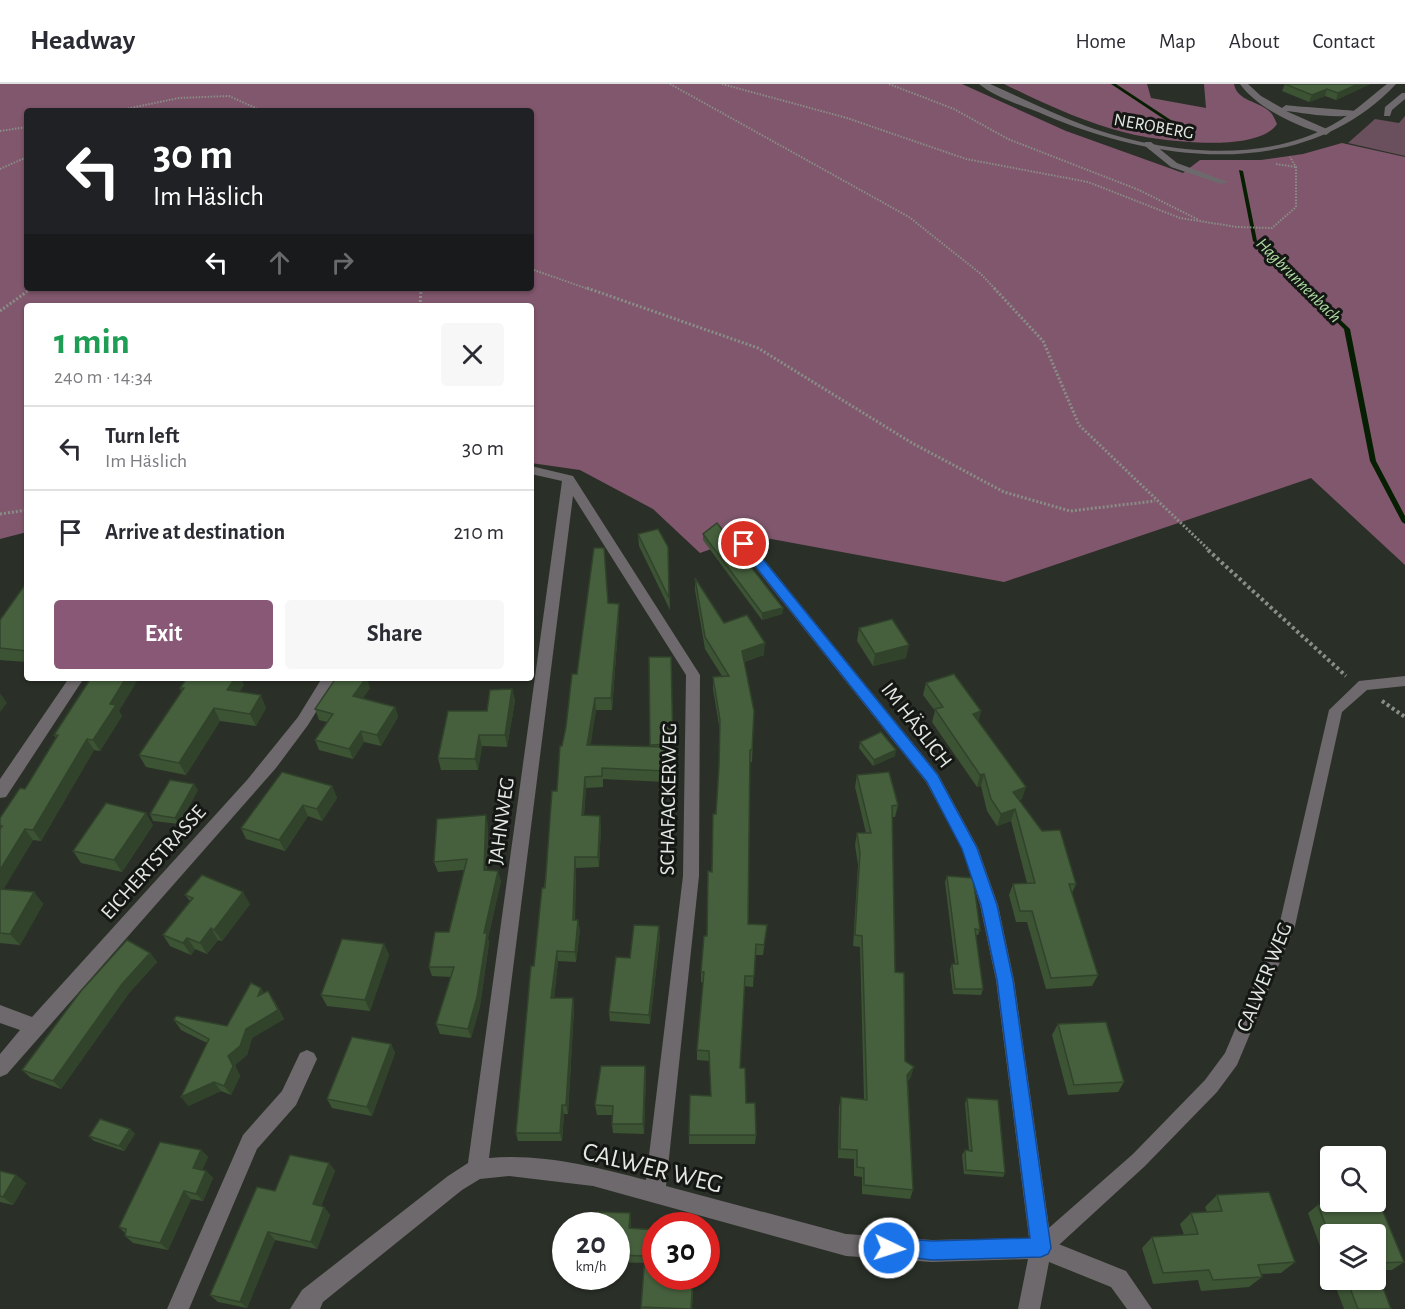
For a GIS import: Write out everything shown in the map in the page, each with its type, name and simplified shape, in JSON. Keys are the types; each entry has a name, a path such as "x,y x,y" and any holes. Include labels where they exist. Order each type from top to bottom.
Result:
{"street":[{"name":"NEROBERG","path":"983,84 1085,129 1148,144 1210,152 1241,152 1283,147 1326,132 1392,84"},
{"path":"1244,84 1249,92 1326,132"},
{"path":"1274,106 1301,111 1356,112"},
{"path":"1301,111 1336,126"},
{"path":"534,471 568,479"},
{"name":"JAHNWEG","path":"477,1170 568,479"},
{"name":"SCHAFACKERWEG","path":"568,479 693,675 691,876 655,1193"},
{"name":"IM HÄSLICH","path":"744,544 932,778 970,848 989,905 1005,980 1041,1248 1029,1309"},
{"path":"0,792 75,681"},
{"name":"EICHERTSTRASSE","path":"0,1068 237,803 318,700 328,681"},
{"path":"0,1014 35,1027"},
{"path":"178,1309 250,1142 289,1098 307,1059"},
{"name":"CALWER WEG","path":"310,1307 310,1298 415,1213 477,1170 509,1166 593,1176 846,1245 932,1251 1041,1248 1118,1279 1141,1309"}],"lane":[{"path":"1387,114 1388,109 1405,95"},
{"path":"1148,144 1174,165 1224,182"},
{"name":"CALWER WEG","path":"1041,1248 1139,1160 1210,1086 1231,1059 1287,926 1336,710 1358,693 1364,685 1405,681"}],"path":[{"path":"670,84 909,217 981,274 1042,341 1079,425 1155,501 1341,670 1358,693"},
{"path":"724,84 847,118 966,159 1088,182 1180,218 1237,227 1272,228 1296,207 1296,167 1283,147"},
{"path":"889,84 954,109 1008,139 1139,190 1202,221"},
{"path":"131,108 179,98 229,96 255,108"},
{"path":"0,131 24,127"},
{"path":"0,170 24,158"},
{"path":"534,270 758,348 912,443 1004,492 1070,512 1155,501"},
{"path":"0,311 28,291"},
{"path":"416,291 420,303"},
{"path":"419,297 420,291"},
{"path":"0,514 24,510"}],"shaded area":[{"path":"0,84 962,84 1066,131 1183,173 1200,160 1261,160 1303,154 1342,143 1405,157 1405,565 1311,478 1004,582 750,535 700,553 653,509 580,470 534,463 534,303 24,303 24,533 0,539"},
{"path":"1004,84 1147,84 1151,98 1206,108 1204,84 1234,84 1239,94 1270,112 1277,124 1266,133 1249,139 1229,142 1183,142 1161,139 1096,124"},
{"path":"1405,116 1405,156 1348,143 1375,119 1399,123"}],"building":[{"path":"1285,84 1358,84 1338,93 1327,89 1312,95"},
{"path":"717,523 783,608 762,613 703,534"},
{"path":"658,529 668,547 669,598 638,534"},
{"path":"594,548 604,548 608,603 619,604 611,698 595,698 587,745 667,747 665,771 602,768 602,776 585,777 582,815 600,816 598,857 575,857 573,920 578,920 575,952 557,951 551,998 573,998 566,1105 562,1105 560,1133 516,1133 531,966 534,966 542,888 545,888 552,791 557,791 560,746 562,746 566,727 572,674 577,674"},
{"path":"695,578 724,623 747,615 765,643 742,651 754,711 752,750 750,750 748,924 767,925 764,945 756,944 754,976 745,976 740,1068 745,1068 746,1103 755,1103 756,1135 689,1135 690,1095 711,1096 709,1051 697,1050 704,972 701,972 704,936 707,936 708,871 712,872 713,814 716,814 719,766 720,720 713,677 729,676 705,637"},
{"path":"24,586 24,651 0,648 0,620"},
{"path":"892,619 909,645 875,654 859,628"},
{"path":"649,657 671,657 673,744 650,745"},
{"path":"954,674 981,711 973,714 1026,787 1013,792 1042,831 1060,830 1076,884 1069,884 1098,975 1051,978 1032,911 1020,911 1013,884 1035,883 1015,809 1001,814 991,799 984,774 980,775 935,709 943,707 926,683"},
{"path":"89,681 124,681 110,704 116,705 93,740 87,739 33,830 25,829 0,870 0,829 2,826 0,826 0,818 20,788 25,789 58,735 54,735"},
{"path":"185,681 233,681 227,690 261,695 250,714 214,708 179,763 139,755 184,688 180,688"},
{"path":"334,681 364,681 353,696 395,707 377,735 361,731 349,749 315,740 333,714 315,709"},
{"path":"512,689 505,735 479,735 475,759 438,758 448,711 487,711 490,690"},
{"path":"881,732 896,750 874,760 860,742"},
{"path":"282,772 332,786 317,809 303,805 279,840 241,828"},
{"path":"889,772 898,805 892,806 895,972 904,973 905,1061 914,1067 907,1075 913,1190 864,1185 864,1168 857,1167 857,1150 840,1149 841,1097 867,1100 862,936 855,935 860,853 857,833 871,833 857,775"},
{"path":"170,780 194,784 175,818 150,814"},
{"path":"106,803 146,813 114,860 73,851"},
{"path":"486,815 484,870 498,871 484,933 487,933 477,997 468,1029 436,1024 454,967 429,967 435,932 449,932 467,859 434,862 437,819"},
{"path":"202,875 243,892 214,930 211,928 200,943 187,938 183,943 163,935 193,898 185,895"},
{"path":"947,876 973,878 980,930 975,929 983,989 955,989 952,964 958,964"},
{"path":"0,889 34,892 10,934 0,933"},
{"path":"634,925 659,926 649,1015 609,1012 616,957 630,958"},
{"path":"342,939 384,944 365,1000 321,995"},
{"path":"127,940 150,953 122,984 53,1081 22,1070 81,991"},
{"path":"251,983 261,988 258,996 268,991 278,1010 246,1029 240,1046 228,1056 233,1066 224,1086 214,1082 181,1097 209,1039 174,1020 176,1016 227,1026"},
{"path":"1106,1022 1124,1082 1074,1085 1058,1024"},
{"path":"352,1037 391,1044 367,1107 327,1099"},
{"path":"601,1066 645,1066 643,1124 612,1124 613,1106 595,1105"},
{"path":"967,1098 998,1100 1005,1173 966,1170 965,1150 972,1151"},
{"path":"100,1119 130,1129 119,1146 89,1136"},
{"path":"160,1142 201,1150 193,1168 206,1171 196,1194 184,1191 160,1243 125,1236 126,1229 119,1227"},
{"path":"290,1155 329,1163 313,1204 324,1207 311,1242 268,1232 240,1302 210,1295 257,1187 275,1191"},
{"path":"0,1171 16,1175 3,1197 0,1196"},
{"path":"1269,1192 1295,1262 1258,1265 1262,1277 1213,1280 1209,1270 1163,1273 1152,1237 1198,1234 1191,1213 1222,1211 1217,1195"},
{"path":"1321,1212 1383,1212 1404,1262 1386,1263 1386,1224 1325,1224"},
{"path":"630,1228 642,1229 642,1256 630,1255"},
{"path":"642,1290 692,1290 691,1309 641,1307"},
{"path":"1351,1290 1384,1290 1391,1309 1358,1309"}],"waterway":[{"name":"Hagbrunnenbach","path":"1113,84 1187,132"},
{"name":"Hagbrunnenbach","path":"1241,171 1255,241 1347,329 1373,461 1405,522"}],"route":[{"path":"744,544 932,778 958,822 970,848 989,905 1005,980 1041,1248 932,1251 889,1248"}]}
